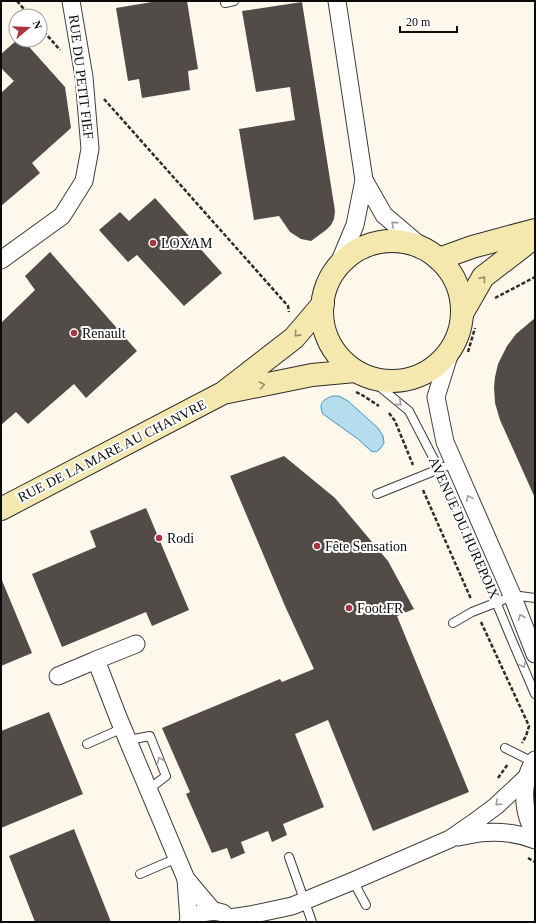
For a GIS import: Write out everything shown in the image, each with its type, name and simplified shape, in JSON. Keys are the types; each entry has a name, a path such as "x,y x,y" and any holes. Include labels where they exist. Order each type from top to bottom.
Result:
{"street":[{"name":"RUE DU PETIT FIEF","path":"1,260 62,216 84,181 90,149 84,77 71,1"},
{"path":"337,1 364,180 355,225 337,268 326,289 322,304 326,334 338,355 362,375 404,381 430,371 457,355 459,333 470,317 483,278 535,237"},
{"path":"364,180 384,215 432,254 456,282 470,317"},
{"path":"337,268 354,252 374,243 400,242 432,254 472,247 535,230"},
{"name":"RUE DE LA MARE AU CHANVRE","path":"1,509 223,393 294,338 322,304"},
{"name":"AVENUE DU HUREPOIX","path":"457,355 436,397 445,442 446,466 512,595 535,654"},
{"name":"RUE DE LA MARE AU CHANVRE","path":"223,393 312,375 362,375"},
{"path":"58,676 136,644"},
{"path":"96,660 125,734 186,879 213,911"},
{"path":"532,766 524,794 526,812 535,832"},
{"path":"188,922 200,913 213,911 222,913 232,920 299,903 450,839 476,822 496,806 532,766"},
{"path":"450,839 479,833 503,833 526,836 535,840"},
{"path":"186,879 188,922"},
{"path":"272,922 299,903"}],"lane":[{"path":"225,3 234,1"},
{"name":"AVENUE DU HUREPOIX","path":"362,375 409,411 446,466 497,603 535,694"},
{"path":"377,494 446,466"},
{"path":"453,623 472,612 497,603 512,595 535,598"},
{"path":"87,744 125,734"},
{"path":"505,748 532,766"},
{"path":"289,857 299,903 312,922"},
{"path":"140,874 177,858"},
{"path":"353,881 366,905"}],"path":[{"path":"48,36 64,54"},
{"path":"84,77 288,306 294,338"},
{"path":"490,301 535,277"},
{"path":"457,355 468,352 470,317"}],"water":[{"path":"332,396 339,396 348,401 378,428 383,436 384,443 380,449 376,452 371,451 358,439 323,414 321,407 322,402"}],"building":[{"path":"158,1 187,1 198,69 188,71 190,90 142,98 139,79 128,81 116,8"},
{"path":"302,2 335,211 334,219 331,225 311,241 301,239 290,232 279,216 254,220 239,129 295,120 290,87 256,92 242,11"},
{"path":"8,48 30,48 65,87 71,128 32,163 40,173 1,206 1,93 14,81 1,68 1,54"},
{"name":"LOXAM","path":"155,198 222,273 184,306 137,255 128,262 99,230 120,212 129,221"},
{"name":"Renault","path":"50,252 137,351 86,398 74,384 28,424 16,412 1,425 1,323 35,290 25,276"},
{"path":"535,318 535,498 500,420 495,403 494,387 498,364 507,346 516,334"},
{"path":"284,456 335,498 388,561 414,609 397,616 469,792 373,831 328,720 295,734 324,807 283,824 287,835 272,842 268,831 241,842 245,853 231,859 227,848 212,853 186,794 190,792 162,728 280,679 282,682 314,669 285,606 230,476"},
{"path":"146,508 189,610 152,626 146,612 62,647 32,574 96,547 90,531"},
{"path":"1,578 32,653 1,666"},
{"path":"49,712 83,794 1,828 1,731"},
{"path":"74,829 111,922 35,922 9,856"}],"place":[{"name":"LOXAM","path":"153,243"},
{"name":"Renault","path":"74,333"},
{"name":"Rodi","path":"159,538"},
{"name":"Fête Sensation","path":"317,546"},
{"name":"Foot.FR","path":"349,608"}]}
